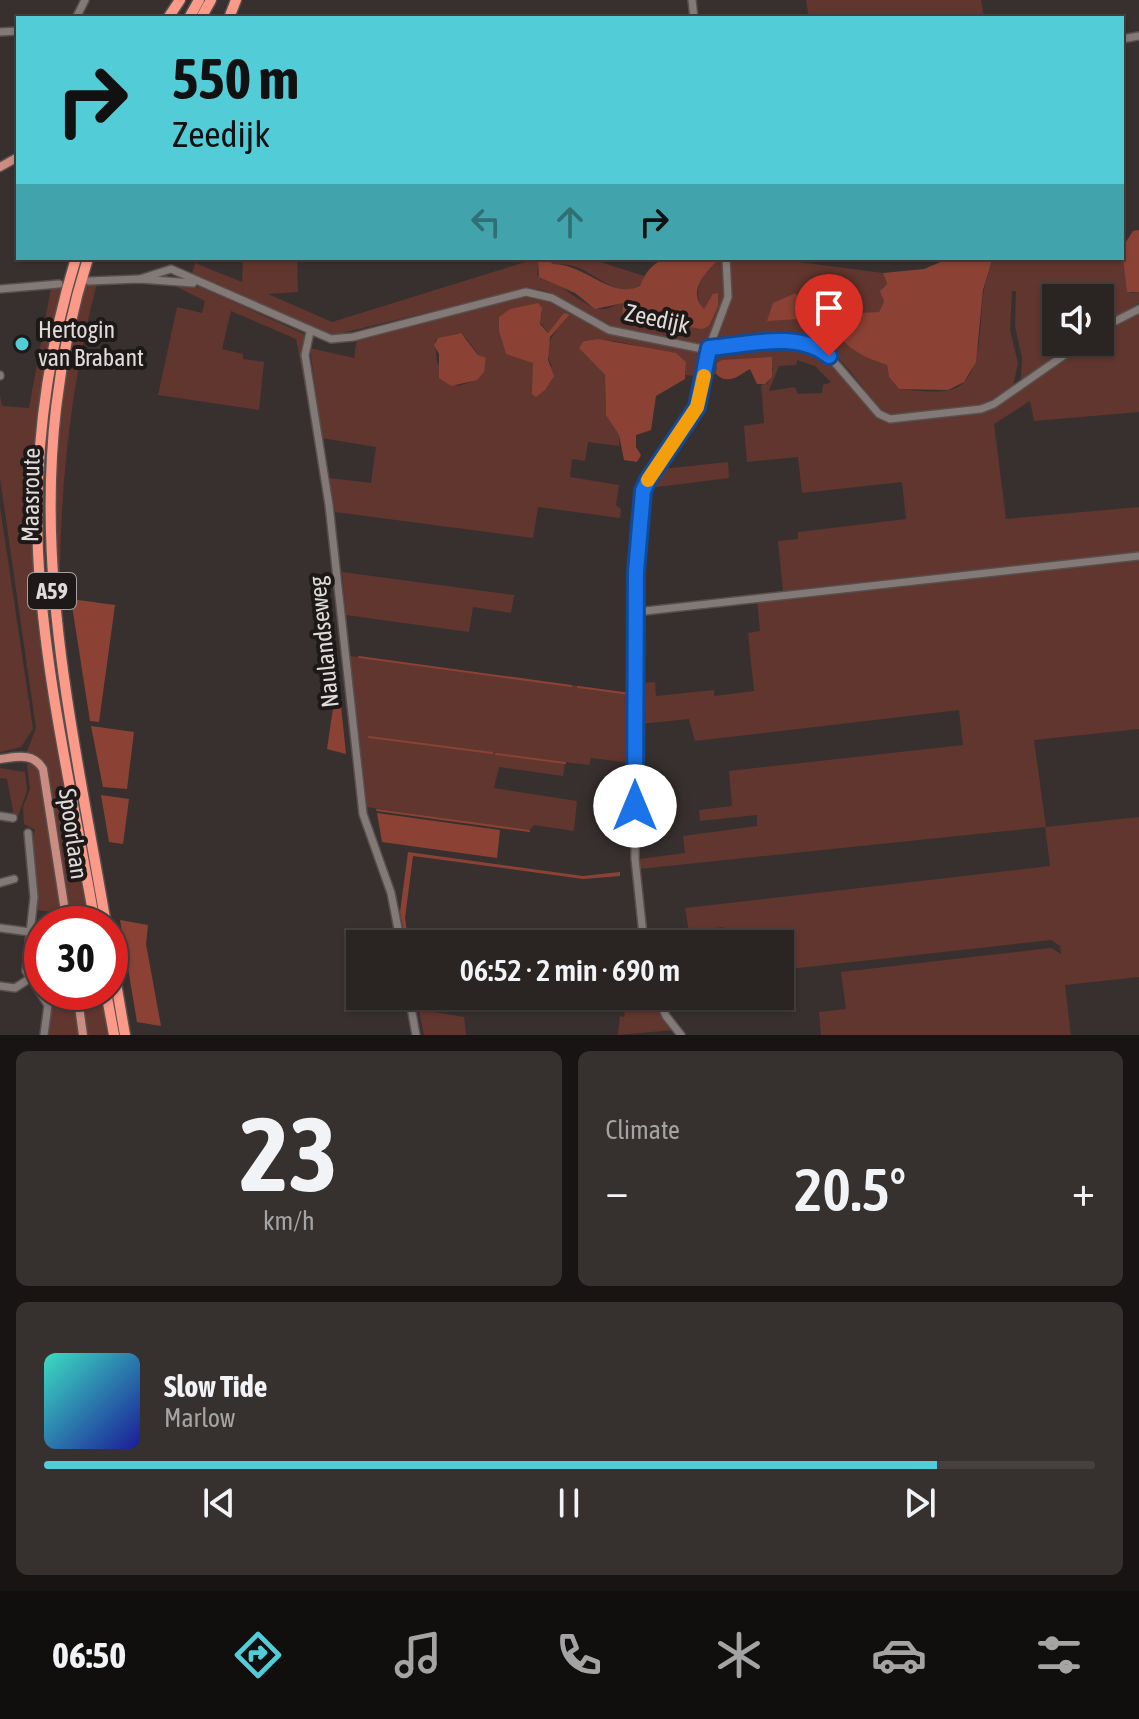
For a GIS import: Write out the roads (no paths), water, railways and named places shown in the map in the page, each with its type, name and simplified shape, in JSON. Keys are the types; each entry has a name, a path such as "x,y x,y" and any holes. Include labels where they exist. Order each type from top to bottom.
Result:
{"highway":[{"name":"Maasroute","path":"76,260 47,387 39,466 38,527 47,642 92,906"},
{"name":"Maasroute","path":"88,260 57,389 48,531 58,640 103,906"},
{"path":"109,1010 114,1035"},
{"path":"121,1010 125,1035"}],"main road":[{"name":"Spoorlaan","path":"0,760 29,758 37,760 43,769 64,906"},
{"path":"80,1010 83,1035"}],"street":[{"path":"642,930 635,868 636,612 643,491 697,407 709,348 728,297 726,260"},
{"name":"Zeedijk","path":"140,279 171,269 196,283 331,339 347,338 526,292 552,298 609,330 709,348 807,343 829,356 879,414 895,420 981,409 994,404 1063,356"},
{"name":"Zeedijk","path":"89,281 140,279 196,283"},
{"path":"0,289 59,284"},
{"path":"1114,322 1139,309"},
{"name":"Naulandseweg","path":"310,332 307,368 329,505 363,814 391,893 398,930"},
{"path":"636,612 1139,556"},
{"path":"0,816 13,818"},
{"path":"28,833 33,906"},
{"path":"0,883 14,879"},
{"path":"0,928 24,931"},
{"path":"0,986 15,988 24,982"},
{"path":"44,1035 47,1010"},
{"path":"412,1010 416,1035"},
{"path":"664,1010 681,1035"}],"waterway":[{"path":"359,657 571,686"},
{"path":"578,687 630,694 630,759"},
{"path":"369,737 492,753"},
{"path":"496,754 565,763"},
{"path":"377,810 529,831"}],"place":[{"name":"Hertogin van Brabant","path":"22,344"}]}
